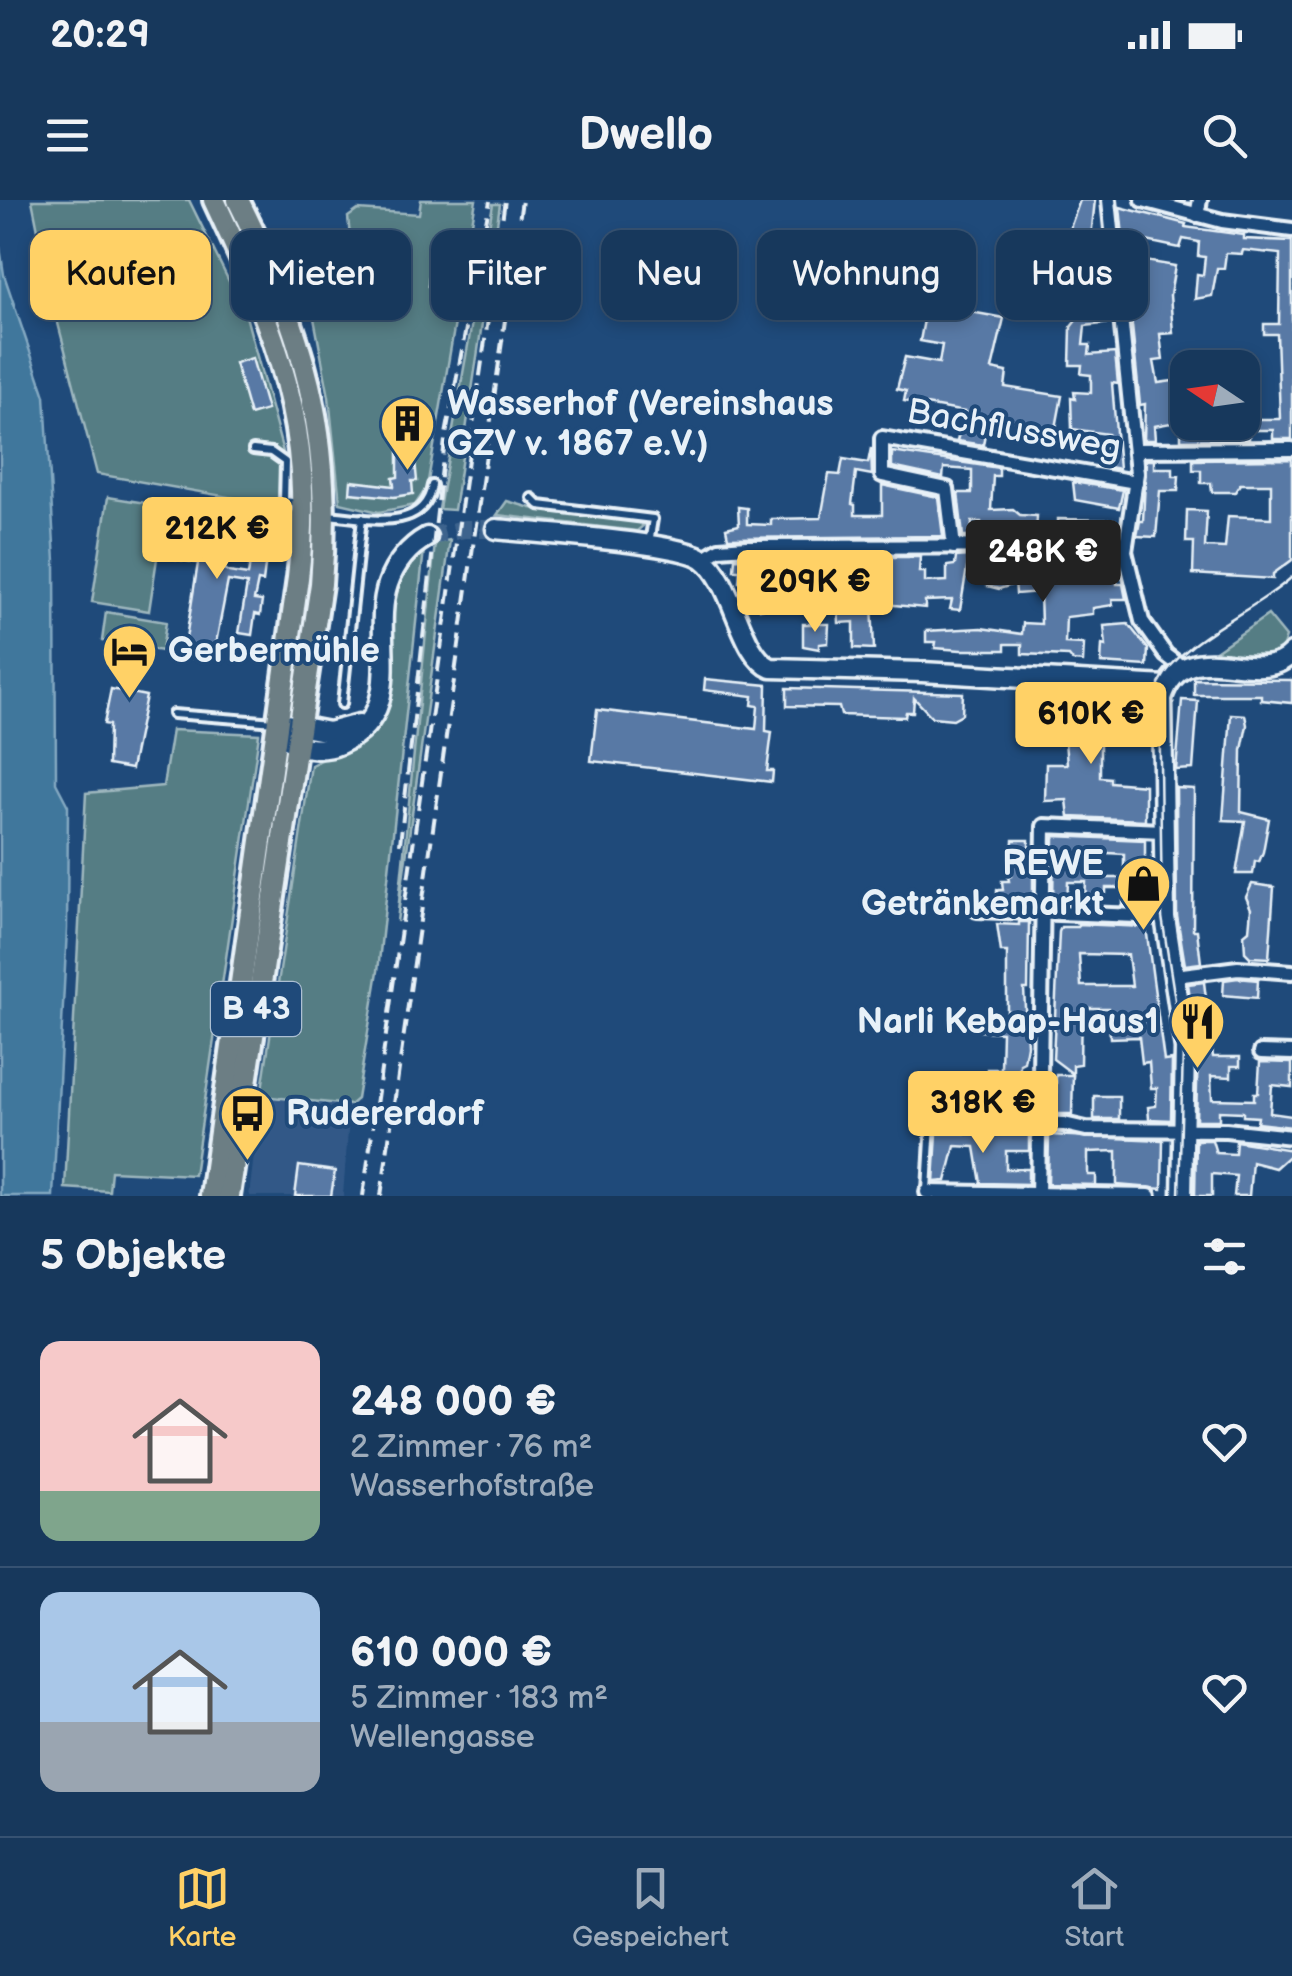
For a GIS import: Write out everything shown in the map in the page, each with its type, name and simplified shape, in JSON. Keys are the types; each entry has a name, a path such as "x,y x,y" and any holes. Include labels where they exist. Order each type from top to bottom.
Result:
{"main road":[{"name":"B 43","path":"214,200 280,353 296,416 303,503 290,731 229,1196"},
{"name":"B 43","path":"211,1196 290,731 321,584 326,514 315,399 302,349 238,200"}],"street":[{"path":"1108,200 1135,450 1136,482 1125,546 1134,600 1142,620 1166,655 1183,668"},
{"path":"1143,200 1197,215 1292,230"},
{"path":"1197,215 1200,200"},
{"name":"Bachflussweg","path":"954,548 947,488 882,475 882,438 1136,482"},
{"path":"1135,450 1292,449"},
{"path":"496,529 685,551 703,559 722,583 759,660 766,666 1166,686"},
{"path":"290,731 339,732 368,719 384,687 383,616 388,585 401,559 427,537"},
{"path":"703,559 719,548 1125,546"},
{"path":"1182,1196 1185,1049 1165,917 1162,720 1166,686 1183,668 1206,663 1271,665 1291,657"},
{"path":"1038,1194 1044,826 1164,831"},
{"path":"977,910 1165,917"},
{"path":"1175,976 1238,968 1292,972"},
{"path":"1261,1052 1292,1053"},
{"path":"930,1121 1185,1129 1292,1138"},
{"path":"926,1194 1149,1196"}],"lane":[{"path":"253,450 271,452 285,462 284,501 303,503"},
{"path":"326,514 362,518 410,516 424,504 432,485"},
{"path":"532,498 539,504 653,519 649,546"},
{"path":"342,704 362,518"},
{"path":"1117,710 1129,710 1131,721 1162,720"},
{"path":"173,714 290,731"},
{"path":"926,1194 930,1121"}],"shaded area":[{"path":"0,247 4,275 45,396 55,561 56,783 68,806 67,929 53,1196 0,1196"},
{"path":"261,1096 350,1105 343,1196 249,1196"}],"green space":[{"path":"32,200 189,200 204,230 38,230"},
{"path":"421,200 476,200 471,230 431,230 431,320 456,320 427,487 415,505 379,512 340,503 329,397 314,320 411,320 411,230 349,230 348,217 358,210 419,214"},
{"path":"493,204 500,204 496,230 488,230"},
{"path":"211,245 231,285 231,320 247,320 283,452 280,506 97,474 57,320 211,320"},
{"path":"472,320 483,320 454,510 439,509"},
{"path":"108,497 165,506 149,611 92,602"},
{"path":"507,501 531,508 639,522 643,526 637,531 497,515"},
{"path":"450,540 397,922 435,543"},
{"path":"424,549 378,971 357,1099 350,1105 261,1096 311,765 359,742 383,714 392,679 392,604 402,576"},
{"path":"106,612 166,622 162,651 102,641"},
{"path":"1268,615 1286,637 1276,654 1210,655"},
{"path":"172,730 259,734 194,1175 111,1171 109,1191 65,1188 86,793 163,786"}],"building":[{"path":"1080,200 1095,200 1092,230 1069,230"},
{"path":"1120,207 1186,224 1185,227 1244,235 1244,239 1292,241 1292,439 1273,439 1273,430 1260,430 1260,419 1280,419 1277,334 1264,334 1264,324 1279,324 1280,254 1243,250 1242,254 1226,253 1224,268 1217,268 1212,296 1195,299 1197,274 1203,275 1205,257 1198,256 1199,242 1183,239 1180,248 1148,241 1148,230 1122,230"},
{"path":"1148,262 1175,266 1170,295 1173,333 1160,334 1163,360 1154,361 1158,383 1170,381 1170,423 1154,426 1155,440 1144,440 1145,404 1140,405 1131,320 1148,320"},
{"path":"976,313 1004,320 992,369 1007,372 1005,387 1062,396 1056,428 988,416 983,445 957,441 965,412 904,401 906,391 897,389 905,357 939,363 942,345 920,341 924,320 976,320"},
{"path":"1076,320 1112,320 1112,323 1085,326 1083,345 1090,345 1089,355 1115,353 1118,384 1112,383 1119,469 1103,466 1108,434 1072,429 1071,398 1075,399 1074,392 1091,393 1091,375 1081,374 1082,365 1070,365 1071,327"},
{"path":"252,358 267,410 250,415 235,363"},
{"path":"871,448 872,475 856,472 852,504 855,515 882,515 882,485 938,497 943,536 728,538 726,528 739,525 738,507 747,508 747,524 771,525 771,519 821,518 829,474 840,475 843,459 868,463"},
{"path":"414,450 417,481 412,481 413,494 394,497 350,493 351,481 394,486 398,452"},
{"path":"892,452 999,468 999,476 993,476 991,510 1013,509 1020,515 1037,516 1036,535 982,536 981,522 972,522 971,536 963,536 958,493 972,493 972,470 944,468 943,478 892,467"},
{"path":"1292,459 1292,560 1273,574 1273,579 1193,574 1194,542 1186,542 1187,510 1207,511 1205,547 1225,548 1228,516 1271,518 1271,484 1240,484 1235,492 1212,492 1211,483 1201,483 1201,470 1193,470 1193,460"},
{"path":"1146,460 1154,460 1154,468 1173,468 1173,476 1179,476 1178,491 1160,491 1156,537 1137,536 1143,521"},
{"path":"1073,482 1123,490 1119,508 1075,500"},
{"path":"1058,519 1115,520 1111,536 1058,535"},
{"path":"205,521 259,529 256,550 229,546 225,569 229,572 248,575 251,556 266,558 263,582 258,581 254,600 262,601 260,615 255,614 252,635 239,633 247,584 228,581 214,653 200,650 199,659 183,657 198,563 165,557 168,537 201,542"},
{"path":"969,556 960,610 950,609 952,600 925,601 925,608 872,603 874,649 854,648 854,622 839,623 838,604 852,606 854,588 782,588 782,596 798,599 760,609 754,588 744,588 744,582 739,582 740,570 734,570 735,558 876,562 876,557 920,557 919,572 925,572 925,582 947,581 947,566 955,565 956,557"},
{"path":"1036,556 1116,557 1117,584 1123,584 1126,599 1112,599 1113,605 1093,608 1093,614 1066,617 1065,643 1084,644 1083,662 1073,661 1069,656 1022,654 1022,644 1005,644 1005,650 961,650 935,648 936,642 926,642 926,631 981,628 1022,634 1023,623 1041,624 1040,592 1016,594 1015,581 999,589 987,586 983,580 983,562 999,559 1014,561 1015,580 1037,579"},
{"path":"803,624 829,624 828,643 819,644 819,649 803,646"},
{"path":"1128,624 1148,649 1147,666 1101,663 1102,645 1106,646 1104,626"},
{"path":"705,679 767,685 766,731 772,732 767,771 773,771 772,782 591,761 597,710 756,729 758,706 752,705 753,696 704,690"},
{"path":"1194,679 1292,680 1292,703 1261,700 1261,695 1194,695"},
{"path":"787,688 963,693 962,714 953,719 932,717 914,698 913,712 906,712 905,717 841,715 839,707 787,706"},
{"path":"111,689 146,696 131,769 108,765 109,725 104,724"},
{"path":"1084,694 1107,695 1104,726 1120,726 1121,741 1100,742 1100,777 1110,778 1110,782 1145,785 1145,820 1069,817 1067,800 1045,801 1046,764 1067,764 1061,697 1083,699"},
{"path":"1182,700 1198,701 1193,769 1176,770"},
{"path":"1231,714 1245,715 1247,725 1242,750 1241,812 1269,819 1263,852 1259,862 1255,861 1253,874 1236,874 1245,821 1223,820"},
{"path":"1176,788 1194,789 1193,930 1197,930 1201,963 1185,965 1177,916"},
{"path":"1054,836 1145,840 1145,906 1123,905 1123,888 1106,888 1106,893 1095,893 1095,901 1085,900 1086,882 1068,882 1067,903 1053,903","holes":["1090,852 1124,854 1124,878 1089,878"]},
{"path":"1013,840 1029,840 1033,902 997,901 997,890 1003,890 1002,881 1009,881 1011,876"},
{"path":"1252,884 1274,887 1269,958 1250,957 1245,952 1244,934 1249,930 1251,909 1246,897"},
{"path":"1029,922 1028,989 1024,989 1027,1045 1024,1062 1020,1064 1019,1097 1030,1097 1029,1113 933,1111 934,1078 987,1079 987,1069 1001,1069 1002,1032 980,1031 981,1020 1007,1021 1007,952 1001,952 997,924"},
{"path":"1061,927 1146,927 1164,1061 1172,1060 1171,1120 1149,1119 1148,1107 1156,1106 1157,1088 1151,1088 1149,1062 1142,1063 1139,1037 1110,1038 1108,1008 1081,1008 1080,1064 1073,1065 1073,1074 1053,1059 1059,932","holes":["1079,954 1128,955 1132,986 1081,986"]},
{"path":"1224,980 1258,980 1257,998 1223,995"},
{"path":"1204,982 1213,1057 1240,1057 1240,1066 1231,1066 1231,1077 1211,1076 1212,1099 1254,1100 1260,1062 1292,1063 1292,1087 1272,1085 1270,1113 1292,1116 1292,1127 1257,1123 1258,1117 1243,1116 1243,1112 1219,1111 1219,1120 1196,1120 1198,1049 1188,984"},
{"path":"1056,1075 1073,1075 1072,1114 1056,1114"},
{"path":"1094,1096 1119,1096 1119,1119 1094,1119"},
{"path":"937,1133 1029,1134 1029,1151 1006,1151 1006,1169 1028,1169 1028,1184 981,1183 975,1147 955,1146 946,1181 934,1182"},
{"path":"1049,1135 1163,1140 1162,1189 1117,1185 1117,1151 1088,1152 1088,1175 1096,1175 1096,1185 1048,1184"},
{"path":"1196,1140 1212,1140 1216,1153 1235,1154 1236,1141 1292,1153 1275,1168 1252,1162 1249,1196 1234,1196 1236,1176 1212,1174 1212,1196 1195,1196"},
{"path":"299,1166 335,1171 331,1196 295,1196"}],"tunnel":[{"path":"427,537 464,529 496,529"}],"tram line":[{"path":"1179,1196 1183,1051 1162,917 1159,684 1169,668 1201,639 1292,577"}],"railway":[{"path":"363,1196 505,200"},
{"path":"381,1196 522,200"},
{"path":"400,844 445,440 490,201"}],"place":[{"name":"Wasserhof (Vereinshaus GZV v. 1867 e.V.)","path":"408,473"},
{"name":"Gerbermühle","path":"129,700"},
{"name":"REWE Getränkemarkt","path":"1143,933"},
{"name":"Narli Kebap-Haus1","path":"1198,1071"},
{"name":"Rudererdorf","path":"247,1163"}]}
